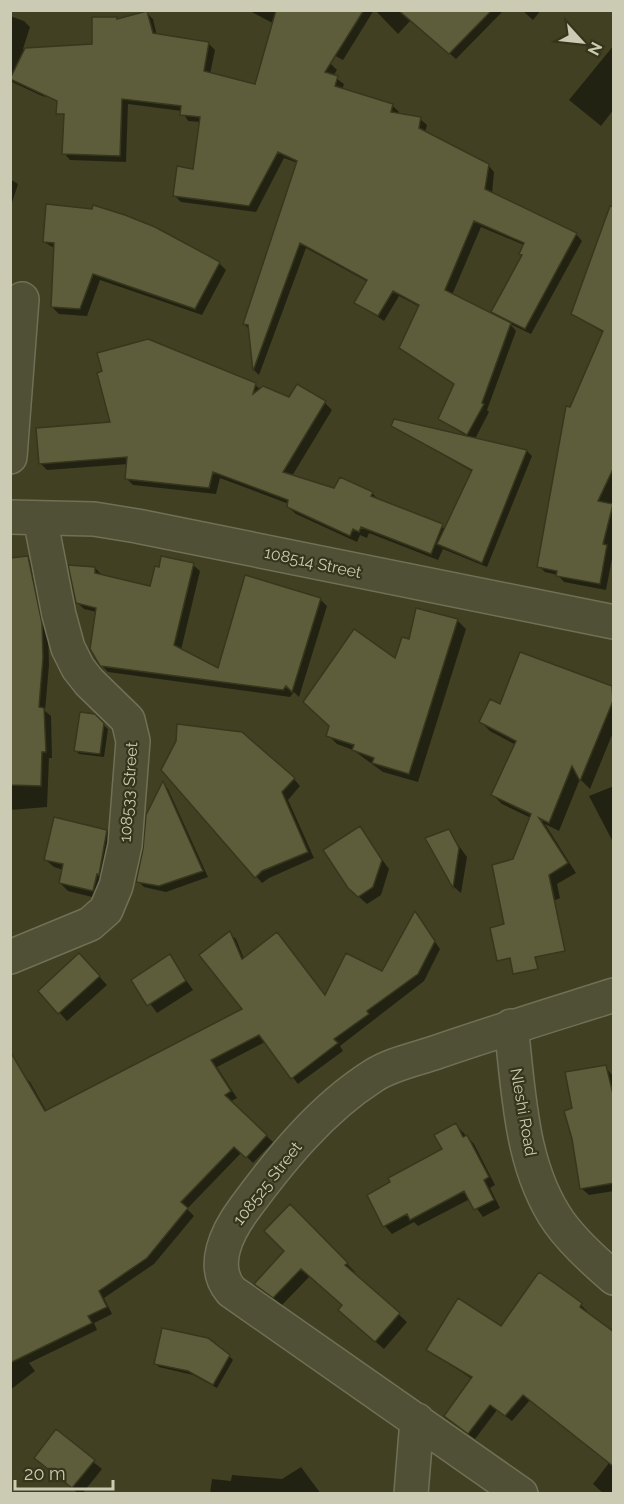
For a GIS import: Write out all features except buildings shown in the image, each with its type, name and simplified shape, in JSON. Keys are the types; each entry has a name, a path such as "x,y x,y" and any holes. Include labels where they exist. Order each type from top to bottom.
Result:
{"street":[{"path":"10,457 21,299"},
{"name":"108514 Street","path":"25,518 94,519 148,528 614,622"},
{"name":"108533 Street","path":"10,957 90,924 106,910 116,886 125,845 133,741 128,720 89,682 78,668 68,648 59,615 25,518"},
{"name":"108525 Street","path":"521,1494 231,1291 223,1281 222,1258 232,1226 262,1185 320,1118 352,1090 375,1074 511,1026 614,994"},
{"name":"Nleshi Road","path":"511,1026 524,1134 543,1190 557,1219 569,1236 614,1278"},
{"path":"411,1494 417,1420"}]}
